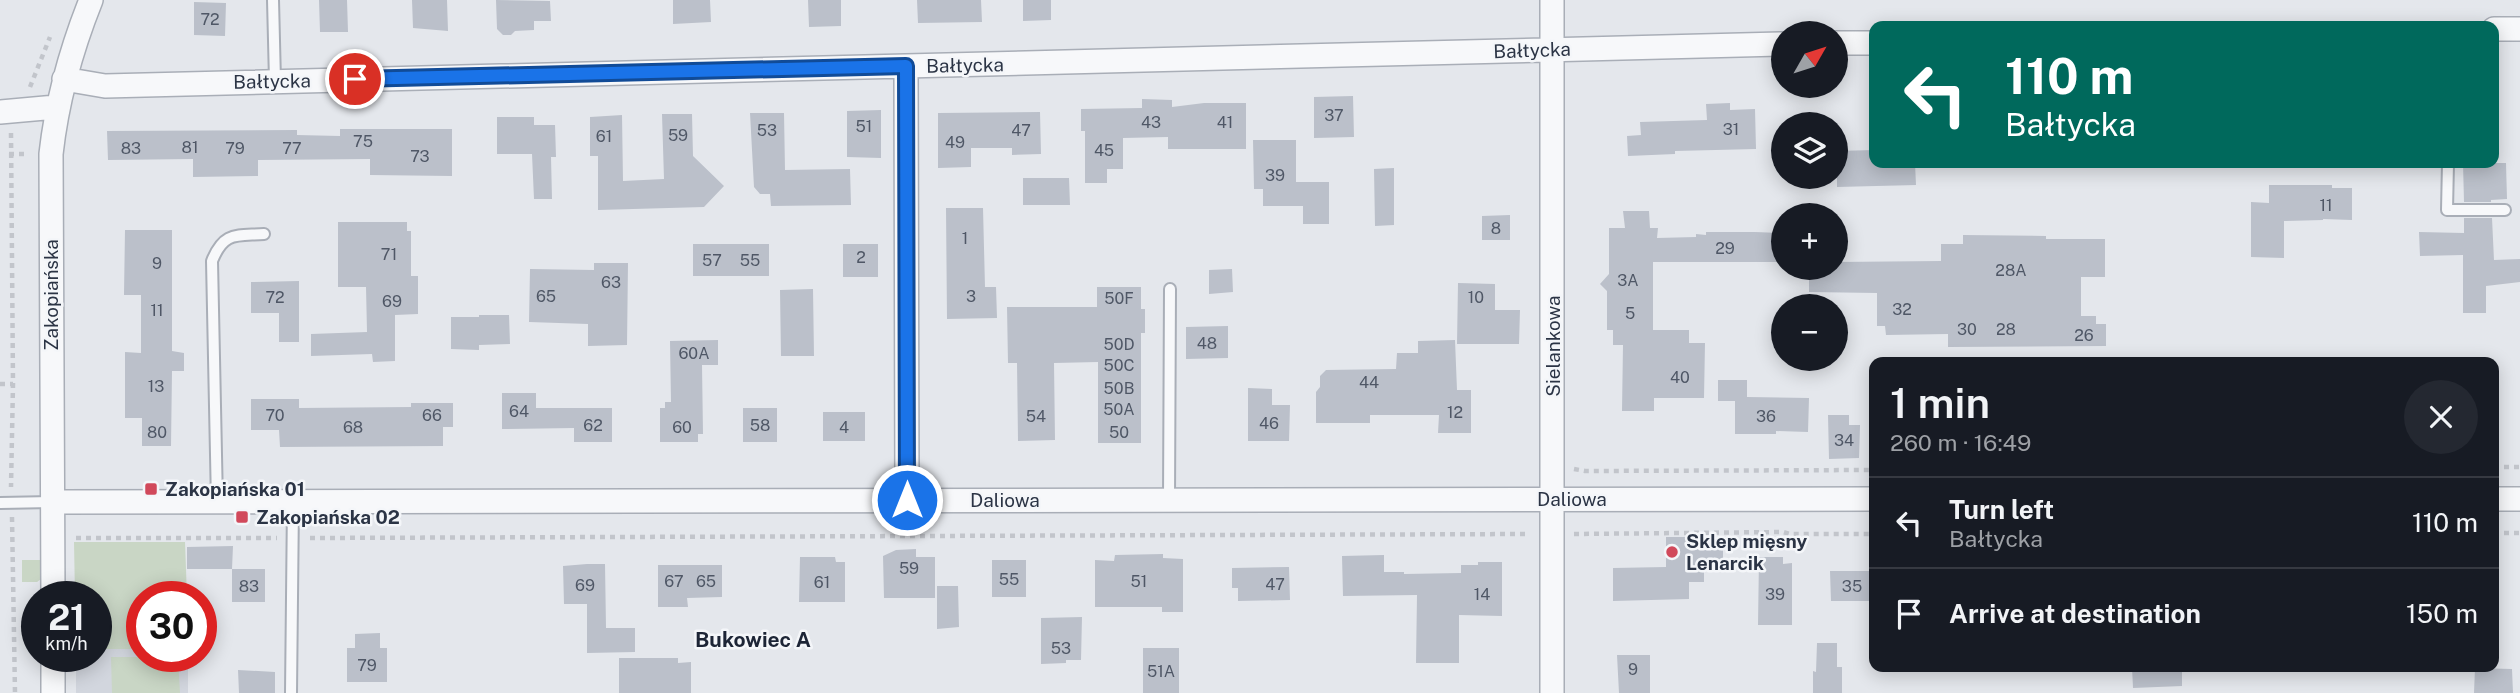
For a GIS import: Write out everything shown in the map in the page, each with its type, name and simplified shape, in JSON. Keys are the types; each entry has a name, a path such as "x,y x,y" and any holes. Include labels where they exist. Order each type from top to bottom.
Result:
{"street":[{"name":"Zakopiańska","path":"52,581 51,154 56,107 91,0"},
{"name":"Sielankowa","path":"1552,0 1552,693"},
{"path":"2499,29 2520,29"},
{"path":"1848,43 1869,43"},
{"name":"Bałtycka","path":"64,79 104,86 1771,44"},
{"path":"906,66 907,500"},
{"path":"1,121 56,107"},
{"name":"Daliowa","path":"52,502 1869,499"},
{"path":"2499,499 2520,499"},
{"path":"53,672 53,693"}],"lane":[{"path":"273,0 275,81"},
{"path":"2448,168 2447,210 2505,211"},
{"path":"217,503 212,261 218,245 229,236 264,234"},
{"path":"1169,499 1170,289"},
{"path":"6,503 52,502"},
{"path":"291,693 293,502"}],"path":[{"path":"27,92 51,33"},
{"path":"1,121 12,133 9,154 13,384 6,503 15,693"},
{"path":"9,154 39,154"},
{"path":"0,384 13,384"},
{"path":"1571,465 1585,471 1869,470"},
{"path":"2499,467 2520,467"},
{"path":"2499,533 2520,533"},
{"path":"71,538 1539,534"},
{"path":"1568,534 1869,534"}],"shaded area":[{"path":"112,649 126,649 126,672 188,672 188,693 76,693 76,672 112,672"}],"green space":[{"path":"74,542 185,542 186,581 126,581 126,649 112,649 112,581 75,581"},
{"path":"22,560 40,560 41,579 22,581"},
{"path":"112,657 126,657 126,672 179,672 180,693 112,693"}],"building":[{"path":"319,0 347,0 348,32 320,32"},
{"path":"412,0 447,0 448,31 413,28"},
{"path":"496,0 550,1 551,21 534,21 534,30 503,35 497,29"},
{"path":"673,0 710,0 711,22 673,24"},
{"path":"808,0 841,0 841,26 809,27"},
{"path":"917,0 981,0 982,22 918,23"},
{"path":"1023,0 1051,0 1051,20 1023,21"},
{"path":"194,2 226,3 225,36 194,35"},
{"path":"1353,96 1354,137 1314,138 1314,97"},
{"path":"1142,99 1172,100 1172,107 1204,103 1246,103 1246,149 1168,149 1168,137 1123,138 1123,169 1107,169 1107,183 1085,183 1085,131 1081,131 1081,109 1142,108"},
{"path":"1730,103 1730,110 1755,109 1756,149 1675,151 1675,154 1628,156 1627,136 1641,135 1640,122 1707,120 1706,104"},
{"path":"881,110 881,158 847,157 847,111"},
{"path":"1040,112 1041,154 1012,155 1012,148 971,148 971,167 938,168 938,113"},
{"path":"750,113 784,113 785,170 850,169 851,205 771,206 770,194 760,194 754,187"},
{"path":"662,114 692,114 693,156 724,186 704,207 598,210 598,156 590,156 590,117 622,115 623,181 664,179"},
{"path":"497,117 534,117 534,125 555,125 556,157 551,157 552,199 534,199 532,154 497,154"},
{"path":"340,129 452,129 452,176 370,175 370,159 258,160 258,176 193,177 193,159 108,160 107,131 297,130 297,135 340,136"},
{"path":"1253,140 1296,140 1296,182 1329,182 1329,224 1303,224 1303,206 1263,206 1263,189 1254,189"},
{"path":"1869,150 1869,168 1915,168 1916,185 1848,187 1848,151"},
{"path":"2499,163 2506,163 2507,199 2464,202 2463,168 2499,168"},
{"path":"1394,168 1394,225 1375,226 1374,169"},
{"path":"1023,178 1069,178 1070,205 1023,205"},
{"path":"2269,185 2332,185 2332,188 2352,188 2352,220 2284,221 2284,258 2251,257 2251,202 2269,203"},
{"path":"946,208 983,208 985,287 996,287 997,318 947,319"},
{"path":"1623,211 1649,211 1650,228 1658,228 1657,238 1696,237 1696,234 1706,235 1706,232 1771,233 1771,262 1653,262 1653,330 1689,330 1689,343 1705,343 1704,398 1654,398 1654,411 1622,411 1623,345 1613,345 1613,330 1607,330 1607,291 1600,284 1609,274 1609,228 1625,228"},
{"path":"1510,215 1510,240 1482,240 1482,216"},
{"path":"2464,218 2492,218 2494,260 2520,259 2520,282 2486,286 2486,313 2463,313 2463,255 2420,256 2419,232 2464,233"},
{"path":"338,222 407,222 407,231 411,231 411,276 418,276 418,314 395,315 395,361 373,362 372,354 311,356 311,334 367,332 366,287 338,287"},
{"path":"125,230 172,230 172,351 184,353 184,371 172,371 171,446 142,446 142,418 125,418 125,352 141,353 141,295 124,295"},
{"path":"1963,235 2105,239 2105,277 2081,277 2081,316 2096,316 2096,324 2106,324 2106,346 1948,347 1948,334 1886,335 1885,326 1877,326 1877,293 1809,292 1809,280 1848,280 1848,262 1941,261 1941,244 1963,244"},
{"path":"693,244 769,244 769,276 693,276"},
{"path":"843,244 878,244 878,277 843,277"},
{"path":"594,263 628,263 627,345 588,346 588,324 529,322 530,269 594,270"},
{"path":"1232,269 1233,292 1209,294 1209,270"},
{"path":"299,281 299,342 279,342 279,313 251,313 251,282"},
{"path":"1458,283 1495,284 1495,310 1520,310 1519,344 1457,344"},
{"path":"1097,287 1141,287 1145,333 1141,333 1141,443 1098,443 1098,362 1054,363 1055,440 1018,441 1017,363 1008,363 1007,307 1097,307"},
{"path":"813,289 814,356 781,356 780,290"},
{"path":"509,315 510,344 479,345 479,350 451,349 451,317"},
{"path":"1228,326 1228,358 1186,359 1186,327"},
{"path":"718,340 718,365 702,365 703,434 698,434 698,442 660,442 660,408 665,408 665,402 671,402 670,341"},
{"path":"1455,340 1457,390 1471,390 1471,433 1438,433 1439,415 1370,415 1370,423 1316,423 1316,392 1320,387 1320,376 1326,370 1396,369 1397,353 1418,353 1418,341"},
{"path":"1718,380 1747,380 1747,397 1809,398 1808,432 1735,434 1735,401 1718,401"},
{"path":"1248,388 1272,389 1272,405 1290,405 1289,441 1248,441"},
{"path":"502,393 536,393 536,408 612,408 612,442 574,442 574,428 502,429"},
{"path":"251,399 299,399 299,408 411,407 411,403 453,403 453,427 443,427 443,446 280,447 279,430 251,430"},
{"path":"743,408 777,408 777,442 743,442"},
{"path":"823,412 865,412 865,441 823,441"},
{"path":"1828,415 1849,415 1849,425 1860,425 1859,458 1829,459"},
{"path":"1666,537 1689,537 1689,546 1723,546 1723,571 1704,571 1704,582 1689,582 1689,599 1613,601 1613,568 1666,567"},
{"path":"233,546 232,569 187,569 187,547"},
{"path":"916,549 916,557 935,557 935,598 884,598 883,556 896,550"},
{"path":"1163,554 1163,558 1183,559 1183,612 1162,612 1162,607 1095,607 1095,560 1114,561 1115,555"},
{"path":"1384,555 1384,572 1404,574 1461,573 1461,565 1502,562 1502,616 1459,615 1459,663 1416,663 1417,595 1343,596 1342,556"},
{"path":"800,557 835,557 836,562 845,562 845,602 799,602"},
{"path":"1759,557 1783,557 1783,564 1792,563 1792,625 1758,625"},
{"path":"992,560 1026,560 1026,597 992,597"},
{"path":"605,564 606,628 635,628 635,652 587,653 587,604 564,604 563,566"},
{"path":"658,565 722,565 722,597 687,598 688,607 658,607"},
{"path":"1289,567 1290,600 1238,601 1238,588 1232,588 1232,568"},
{"path":"232,569 265,569 265,602 232,602"},
{"path":"1830,571 1869,571 1869,601 1831,601"},
{"path":"937,586 958,586 959,627 937,629"},
{"path":"1082,617 1081,660 1041,664 1041,618"},
{"path":"380,633 380,648 387,648 387,682 347,682 347,648 355,648 355,634"},
{"path":"1817,643 1837,643 1837,667 1842,667 1842,693 1813,693"},
{"path":"1143,648 1179,648 1179,693 1143,693"},
{"path":"1617,655 1650,655 1650,693 1619,693"},
{"path":"619,658 678,658 678,663 691,662 691,693 619,693"},
{"path":"2512,669 2513,693 2474,693 2475,672"},
{"path":"238,670 275,672 275,693 239,693"},
{"path":"2132,672 2182,672 2182,686 2133,688"}],"place":[{"name":"Zakopiańska 01","path":"151,489"},
{"name":"Zakopiańska 02","path":"242,517"},
{"name":"Sklep mięsny Lenarcik","path":"1672,552"}],"district":[{"name":"Bukowiec A","path":"753,639"}],"route":[{"path":"355,79 906,66 907,500"}]}
